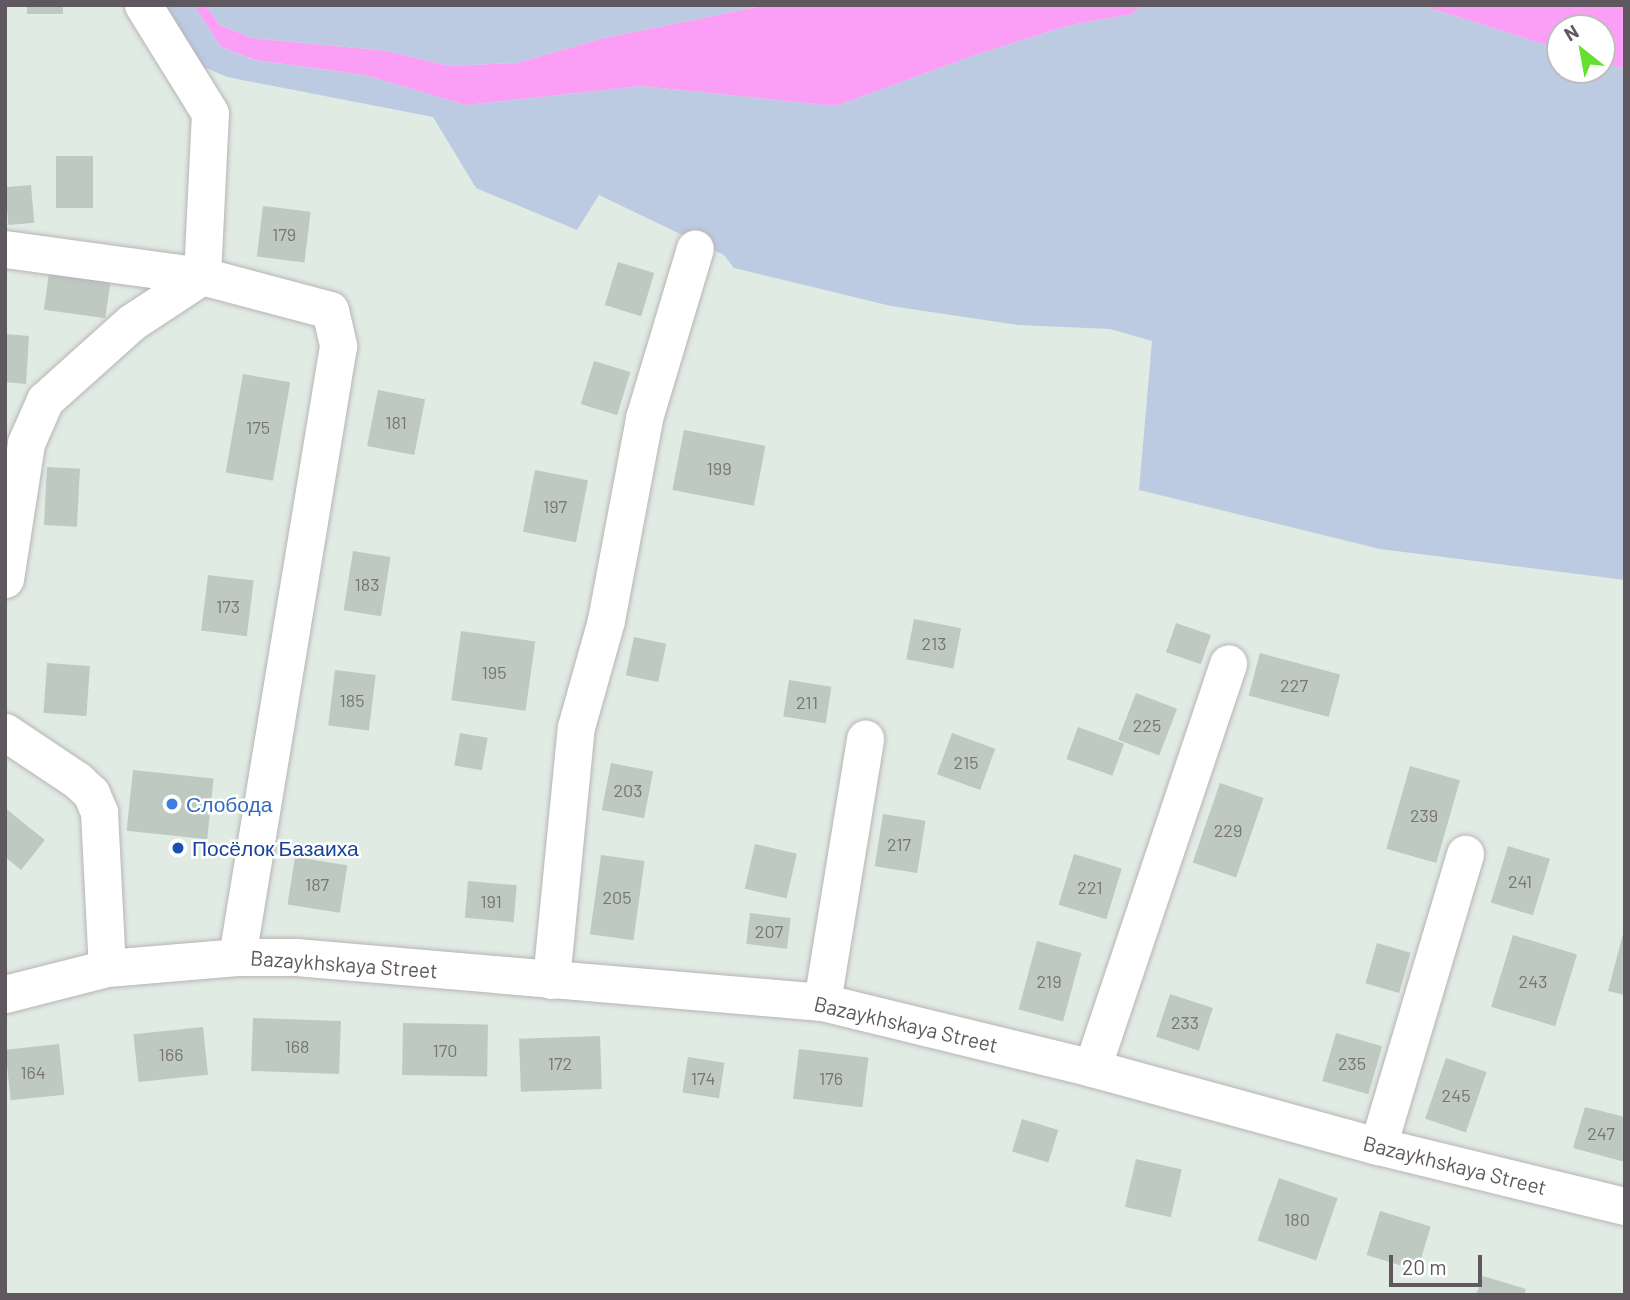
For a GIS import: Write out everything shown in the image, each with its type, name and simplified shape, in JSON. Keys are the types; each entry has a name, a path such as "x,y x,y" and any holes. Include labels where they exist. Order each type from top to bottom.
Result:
{"street":[{"path":"143,5 210,113 202,276"},
{"path":"551,980 576,727 606,620 644,418 695,248"},
{"path":"5,249 202,276 330,310 338,346 237,957"},
{"path":"5,579 26,443 45,400 132,322 202,276"},
{"path":"1091,1068 1228,663"},
{"path":"5,733 77,780 91,793 99,812 107,968"},
{"path":"822,1002 865,738"},
{"path":"1378,1146 1465,854"},
{"name":"Bazaykhskaya Street","path":"5,994 107,968 237,957 296,957 822,1002 1091,1068 1378,1146 1625,1206"}],"shaded area":[{"path":"160,5 194,5 221,47 254,60 365,75 466,105 641,86 836,106 975,55 1070,25 1132,14 1143,5 1420,5 1546,45 1546,84 1616,84 1616,66 1625,69 1625,580 1380,549 1139,490 1152,341 1110,329 1018,325 891,306 734,268 724,255 599,195 577,230 476,188 433,117 227,77 197,64"},
{"path":"194,5 205,5 220,25 251,38 387,51 449,66 517,63 600,39 766,5 1143,5 1132,14 1070,25 975,55 836,106 641,86 466,105 365,75 255,60 221,47"},
{"path":"205,5 766,5 600,39 517,63 449,66 387,51 251,38 220,25"},
{"path":"1420,5 1625,5 1625,69 1616,66 1616,14 1546,14 1546,45"}],"building":[{"path":"27,5 63,5 63,14 27,14"},
{"path":"56,156 93,156 93,208 56,208"},
{"path":"31,185 34,223 8,225 5,187"},
{"path":"263,206 311,212 304,262 257,257"},
{"path":"618,262 654,273 641,316 605,305"},
{"path":"49,273 110,282 105,318 44,310"},
{"path":"5,334 29,336 26,384 5,382"},
{"path":"594,361 630,372 617,415 581,404"},
{"path":"243,374 290,382 273,481 226,472"},
{"path":"378,390 425,399 414,455 367,446"},
{"path":"684,430 765,446 754,506 672,490"},
{"path":"47,467 80,469 77,527 44,525"},
{"path":"535,470 588,480 576,542 523,532"},
{"path":"353,551 391,557 381,616 344,610"},
{"path":"208,575 254,581 247,636 201,631"},
{"path":"914,619 961,628 953,668 906,659"},
{"path":"1176,623 1211,635 1201,664 1166,652"},
{"path":"461,631 535,641 526,711 451,700"},
{"path":"634,637 666,644 658,682 626,675"},
{"path":"1260,653 1340,674 1329,717 1249,696"},
{"path":"47,663 90,666 86,716 44,713"},
{"path":"335,670 376,675 369,731 328,726"},
{"path":"789,680 831,687 826,723 783,717"},
{"path":"1136,693 1177,709 1159,755 1118,740"},
{"path":"1078,727 1124,744 1112,776 1066,759"},
{"path":"460,733 488,738 482,770 454,765"},
{"path":"952,733 995,749 980,790 937,774"},
{"path":"611,763 653,771 644,818 602,810"},
{"path":"1410,766 1460,780 1436,863 1386,849"},
{"name":"Слобода","path":"133,770 214,778 207,839 127,831"},
{"path":"1220,783 1263,798 1236,877 1193,862"},
{"path":"5,808 45,840 21,870 5,857"},
{"path":"883,814 925,821 917,873 875,866"},
{"path":"755,844 797,854 787,898 745,889"},
{"path":"1508,846 1550,859 1533,915 1491,902"},
{"path":"1074,854 1122,869 1106,919 1059,905"},
{"path":"601,855 645,861 633,940 590,934"},
{"path":"295,857 347,865 340,913 287,904"},
{"path":"468,881 517,885 514,922 465,918"},
{"path":"750,913 791,918 787,949 746,944"},
{"path":"1625,930 1625,995 1608,991"},
{"path":"1513,935 1577,955 1555,1026 1491,1007"},
{"path":"1037,941 1081,953 1063,1021 1019,1010"},
{"path":"1377,943 1411,953 1399,993 1365,983"},
{"path":"1170,994 1213,1008 1199,1051 1156,1037"},
{"path":"253,1018 341,1021 339,1074 251,1071"},
{"path":"403,1023 488,1024 487,1076 402,1075"},
{"path":"203,1027 208,1075 138,1082 133,1034"},
{"path":"1336,1033 1382,1046 1368,1094 1322,1081"},
{"path":"600,1036 602,1089 521,1092 519,1039"},
{"path":"59,1044 64,1095 11,1100 5,1050"},
{"path":"799,1049 868,1058 862,1107 793,1099"},
{"path":"688,1057 725,1063 719,1098 682,1093"},
{"path":"1446,1058 1487,1072 1466,1133 1425,1119"},
{"path":"1585,1107 1625,1117 1625,1162 1573,1148"},
{"path":"1022,1119 1058,1130 1048,1163 1012,1152"},
{"path":"1136,1159 1182,1170 1171,1217 1125,1207"},
{"path":"1279,1178 1338,1198 1316,1261 1258,1240"},
{"path":"1380,1211 1431,1226 1417,1270 1367,1255"},
{"path":"1483,1276 1526,1289 1524,1295 1476,1295"}],"place":[{"name":"Слобода","path":"172,804"},
{"name":"Посёлок Базаиха","path":"178,848"}]}
